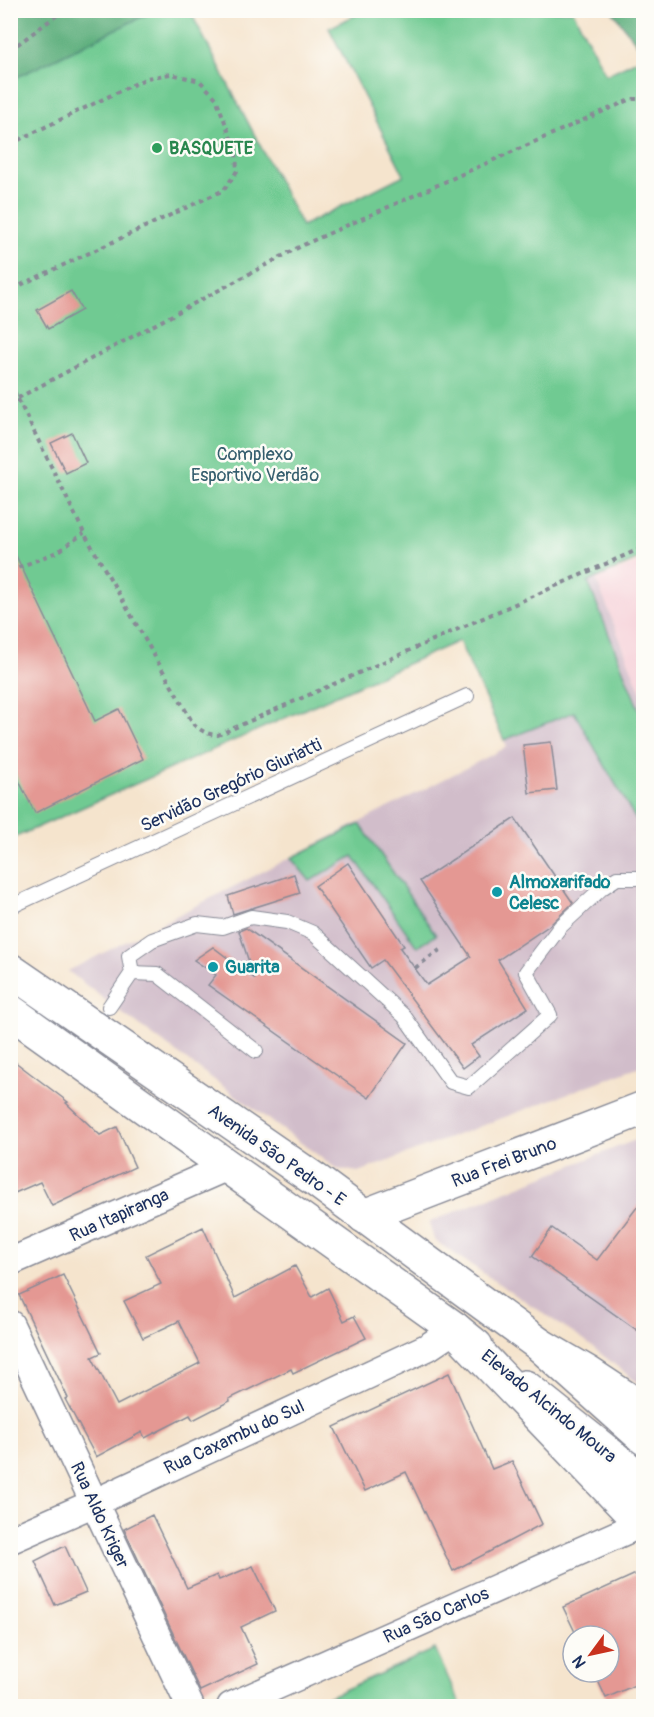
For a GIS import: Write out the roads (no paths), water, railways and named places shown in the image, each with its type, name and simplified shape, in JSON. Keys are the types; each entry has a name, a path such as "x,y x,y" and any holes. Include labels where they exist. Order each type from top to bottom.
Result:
{"main road":[{"name":"Avenida São Pedro - E","path":"10,970 317,1181 540,1345"},
{"name":"Avenida São Pedro - E","path":"10,1011 455,1329"},
{"name":"Rua Frei Bruno","path":"364,1216 644,1108"},
{"name":"Elevado Alcindo Moura","path":"455,1329 644,1482"},
{"path":"455,1329 642,1525"},
{"name":"Elevado Alcindo Moura","path":"540,1345 644,1438"},
{"path":"540,1345 644,1410"}],"street":[{"name":"Rua Itapiranga","path":"10,1262 227,1167"},
{"name":"Rua Aldo Kriger","path":"10,1324 190,1707"},
{"name":"Rua Caxambu do Sul","path":"10,1540 428,1347 455,1329"},
{"name":"Rua São Carlos","path":"231,1707 642,1525"}],"lane":[{"name":"Servidão Gregório Giuriatti","path":"10,907 467,696"},
{"path":"109,1007 132,973 129,956 152,940 197,924 223,927 251,917 287,922 313,933 404,1016 451,1082 469,1087 550,1014 526,972 560,927 602,888 617,878 637,878"},
{"path":"132,973 157,974 256,1051"}],"place":[{"name":"BASQUETE","path":"157,148"},
{"name":"Almoxarifado Celesc","path":"497,892"},
{"name":"Guarita","path":"213,967"}],"park label":[{"name":"Complexo Esportivo Verdão","path":"255,464"}]}
